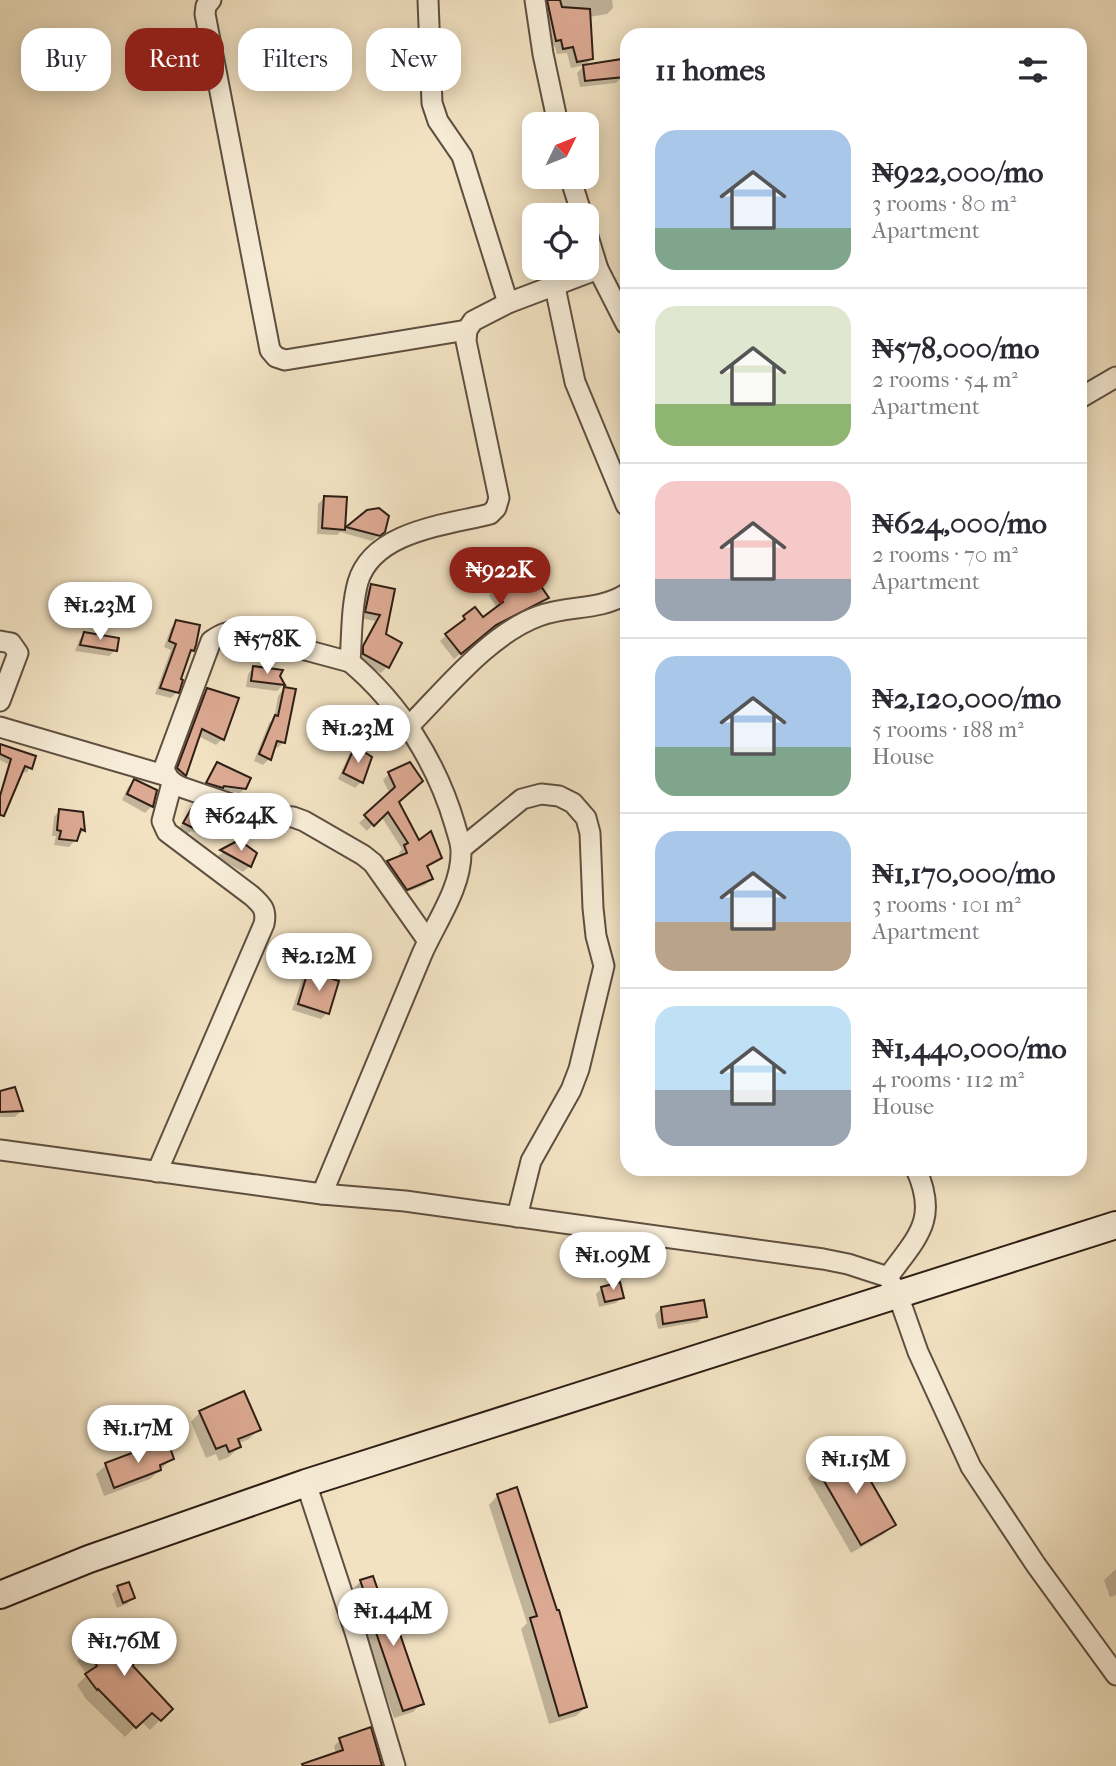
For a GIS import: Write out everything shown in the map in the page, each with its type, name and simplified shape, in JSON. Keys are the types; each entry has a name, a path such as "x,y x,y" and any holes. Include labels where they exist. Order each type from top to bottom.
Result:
{"street":[{"path":"211,0 206,6 205,14 270,350 276,357 285,360 467,330"},
{"path":"428,0 432,103 438,121 462,156 508,303"},
{"path":"535,0 542,54 555,112"},
{"path":"599,271 620,312"},
{"path":"350,662 358,580 368,563 400,537 490,514 496,508 499,498 466,341 467,330 473,321 508,303 572,280"},
{"path":"555,287 575,382 620,491"},
{"path":"1087,394 1116,377"},
{"path":"408,727 482,653 509,631 538,616 605,604 620,597"},
{"path":"157,1172 266,914 262,904 167,832 162,821 169,779 164,768 212,641 229,631 239,632 350,662 369,678 408,727 449,805 462,848 461,867 456,884 428,941 321,1194"},
{"path":"0,641 12,643 18,653 0,701"},
{"path":"0,727 169,779 263,816 293,817 373,863 428,941"},
{"path":"462,848 522,799 541,794 559,796 573,803 586,818 590,833 593,908 596,936 604,967 579,1069 571,1090 531,1161 517,1217"},
{"path":"0,1150 321,1194 405,1201 848,1264 893,1286 918,1352 971,1467 1036,1565 1116,1675"},
{"path":"893,1286 926,1217 924,1191 919,1176"},
{"path":"0,1595 89,1559 306,1483 893,1286 1116,1225"},
{"path":"306,1483 395,1766"}],"building":[{"path":"547,0 560,0 562,7 590,9 593,59 577,62 573,47 563,49 561,40 556,41"},
{"path":"620,59 620,77 585,81 583,65"},
{"path":"324,496 347,497 345,530 322,528"},
{"path":"379,508 389,516 385,532 380,536 346,527 367,510"},
{"path":"523,560 549,598 496,625 461,654 445,634 465,619 463,616 475,607 483,617 503,602 494,587 506,580 502,574"},
{"path":"371,584 395,589 386,634 402,643 389,668 363,654 363,646 380,615 365,612"},
{"path":"176,620 200,625 194,651 191,650 181,679 183,680 179,693 160,688 176,644 169,641"},
{"path":"84,632 119,638 117,651 80,645"},
{"path":"253,666 283,670 280,676 285,685 251,681"},
{"path":"284,687 296,689 285,743 277,741 271,760 259,754 275,715 278,716"},
{"path":"207,688 239,698 224,740 202,729 186,776 177,768"},
{"path":"0,744 36,756 32,769 25,766 4,816 0,815 0,796 11,759 0,754"},
{"path":"355,746 372,757 363,783 343,773"},
{"path":"217,762 251,778 246,789 223,788 206,783"},
{"path":"410,762 423,781 399,802 419,840 431,831 442,858 427,866 433,879 407,890 387,861 407,853 404,845 408,843 388,812 374,826 364,815 395,787 388,772"},
{"path":"134,779 157,790 153,807 127,794"},
{"path":"194,804 213,811 205,828 197,825 195,829 183,823"},
{"path":"59,809 83,812 85,831 81,829 77,841 59,839"},
{"path":"239,840 257,853 251,867 220,850"},
{"path":"308,971 339,981 329,1014 298,1004"},
{"path":"15,1087 23,1111 0,1112 0,1091"},
{"path":"620,1282 624,1298 605,1302 601,1287"},
{"path":"704,1300 707,1317 663,1324 661,1307"},
{"path":"244,1391 261,1430 238,1439 241,1447 229,1452 226,1445 216,1449 199,1411"},
{"path":"153,1445 155,1449 169,1445 174,1459 160,1465 161,1470 114,1488 105,1463"},
{"path":"851,1447 896,1525 861,1545 816,1467"},
{"path":"517,1487 559,1610 587,1707 559,1716 530,1618 537,1616 497,1494"},
{"path":"373,1576 385,1610 391,1608 424,1704 403,1711 360,1580"},
{"path":"129,1582 135,1598 123,1603 117,1586"},
{"path":"104,1627 111,1636 116,1632 125,1644 133,1638 146,1655 132,1665 173,1709 161,1721 152,1713 136,1728 97,1690 85,1674 97,1666 86,1650 93,1645 89,1638"},
{"path":"371,1727 382,1766 303,1766 302,1764 343,1750 339,1738"}]}
